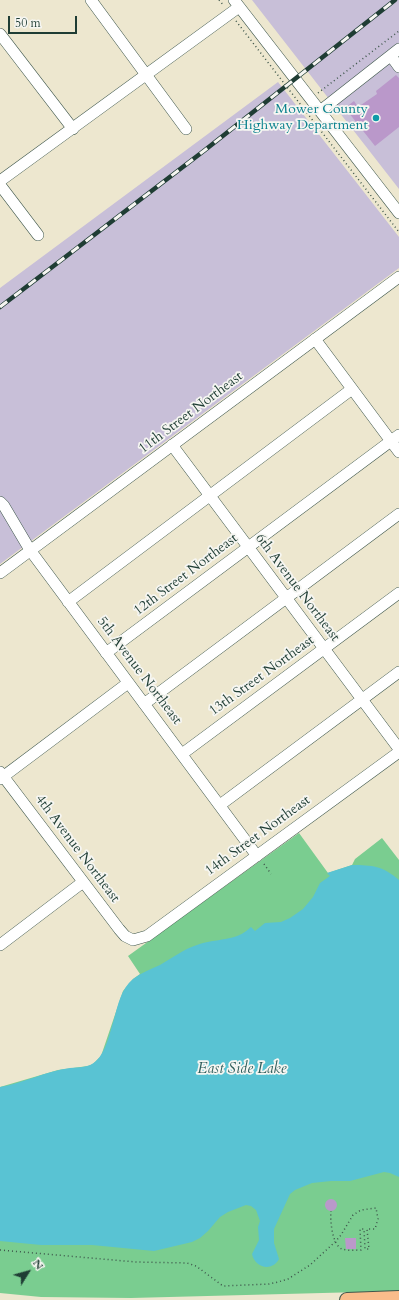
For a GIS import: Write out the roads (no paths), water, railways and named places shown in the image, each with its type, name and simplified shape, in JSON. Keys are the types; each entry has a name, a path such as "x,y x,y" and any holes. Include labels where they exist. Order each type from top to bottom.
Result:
{"main road":[{"path":"347,1300 399,1298"}],"street":[{"path":"91,0 186,129"},
{"path":"0,181 230,14 236,3 398,208"},
{"path":"0,34 72,129"},
{"path":"320,111 395,52 399,67"},
{"path":"0,185 38,236"},
{"name":"11th Street Northeast","path":"0,573 399,277"},
{"path":"315,339 352,389 395,438 399,452"},
{"path":"68,602 352,389"},
{"name":"12th Street Northeast","path":"106,654 395,438"},
{"name":"6th Avenue Northeast","path":"172,445 399,750"},
{"name":"5th Avenue Northeast","path":"0,502 4,506 30,550 257,856"},
{"path":"144,704 399,514"},
{"name":"13th Street Northeast","path":"182,754 399,593"},
{"path":"220,805 399,672"},
{"path":"1,776 128,683"},
{"name":"14th Street Northeast","path":"133,940 147,936 399,750"},
{"name":"4th Avenue Northeast","path":"1,776 119,930 124,936 133,940"},
{"path":"0,945 83,882"}],"water":[{"name":"East Side Lake","path":"352,865 377,867 388,872 399,880 399,1177 384,1172 350,1181 312,1183 295,1190 290,1194 274,1229 274,1243 279,1259 272,1266 268,1267 264,1267 256,1263 252,1254 259,1240 258,1227 260,1221 256,1210 251,1206 246,1205 220,1217 208,1231 200,1238 192,1242 154,1251 92,1245 41,1245 0,1241 0,1087 52,1072 90,1065 96,1061 105,1047 120,998 133,979 192,947 239,935 251,927 255,931 265,923 281,922 290,918 303,909 313,897 320,883 330,876 327,873"}],"railway":[{"path":"0,307 205,150 395,0"}],"place":[{"name":"Mower County Highway Department","path":"376,118"}]}
